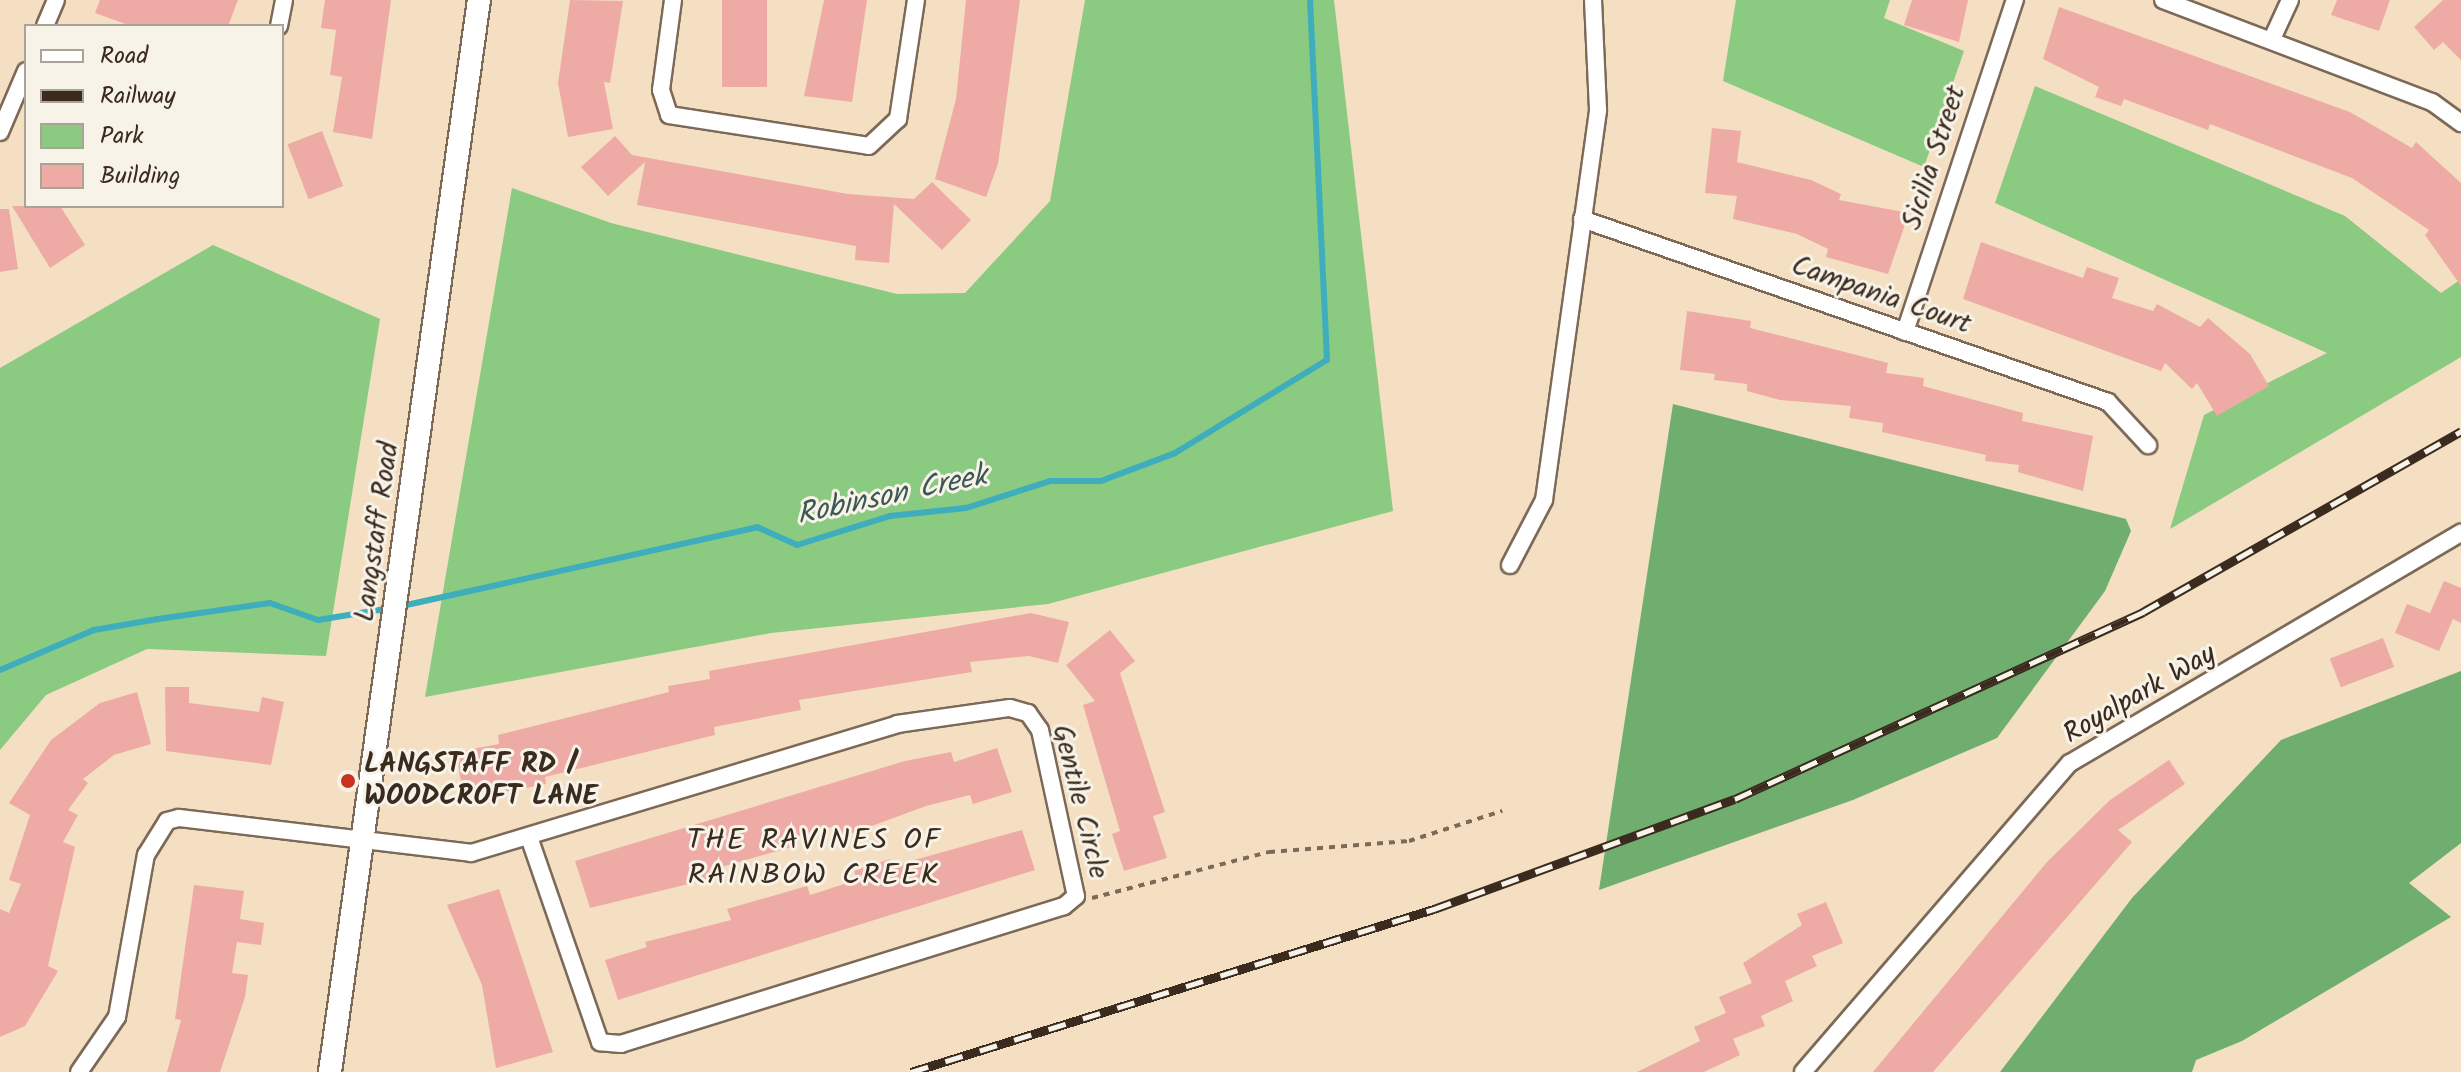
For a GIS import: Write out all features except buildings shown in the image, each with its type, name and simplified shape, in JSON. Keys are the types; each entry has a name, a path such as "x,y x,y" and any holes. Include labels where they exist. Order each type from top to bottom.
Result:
{"street":[{"path":"46,24 56,0"},
{"path":"279,24 284,0"},
{"name":"Langstaff Road","path":"330,1072 390,668 479,0"},
{"path":"673,0 661,90 669,115 869,146 898,119 916,0"},
{"path":"1510,565 1544,500 1598,110 1593,0"},
{"name":"Sicilia Street","path":"1905,332 2015,0"},
{"path":"2163,0 2432,102 2461,123"},
{"path":"2272,39 2290,0"},
{"path":"0,132 24,76"},
{"name":"Campania Court","path":"1582,219 2108,402 2148,445"},
{"name":"Royalpark Way","path":"1803,1072 2070,763 2461,533"},
{"name":"Gentile Circle","path":"79,1072 117,1017 146,855 167,821 471,853 897,724 1010,708 1028,713 1040,730 1076,896 1049,911 611,1043 589,1026 529,837"}],"path":[{"path":"1097,898 1269,852 1409,841 1502,811"}],"green space":[{"path":"1085,0 1334,0 1393,511 1048,604 771,633 425,697 512,188 611,223 897,294 965,293 1050,201"},
{"path":"1736,0 1890,0 1884,18 1964,51 1924,167 1723,81"},
{"path":"2035,86 2345,216 2441,293 2461,279 2461,357 2170,529 2204,415 2327,353 1995,203"},
{"path":"213,245 380,319 326,656 147,649 46,695 0,750 0,368"},
{"path":"1673,404 2126,519 2131,531 2105,591 1997,738 1853,800 1599,890"},
{"path":"2461,671 2461,843 2409,883 2451,917 2242,1041 2196,1060 2192,1072 2000,1072 2132,898 2281,740"}],"waterway":[{"name":"Robinson Creek","path":"402,606 757,527 797,545 890,516 966,508 1050,481 1101,481 1175,453 1327,360 1310,0"},
{"name":"Robinson Creek","path":"0,670 94,630 158,619 270,603 318,620 391,608"}],"railway":[{"path":"911,1072 1434,909 1735,799 2143,612 2461,431"}],"place":[{"name":"LANGSTAFF RD / WOODCROFT LANE","path":"348,781"}],"district":[{"name":"THE RAVINES OF RAINBOW CREEK","path":"814,858"}]}
